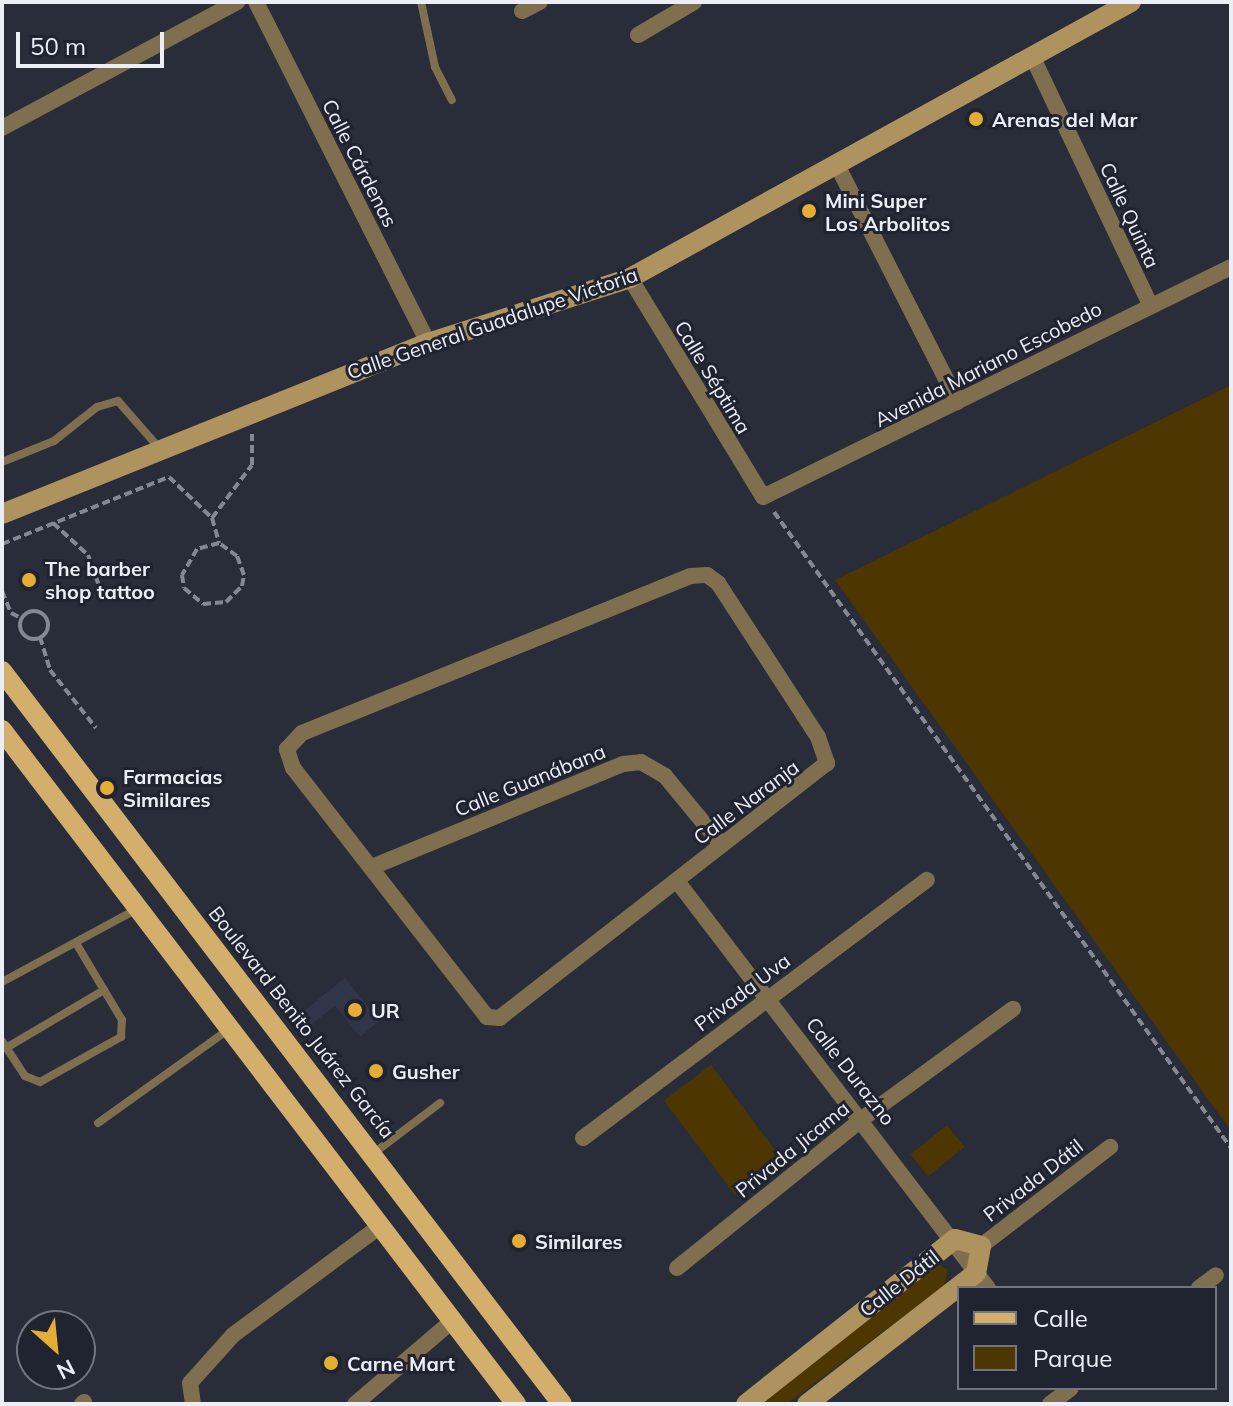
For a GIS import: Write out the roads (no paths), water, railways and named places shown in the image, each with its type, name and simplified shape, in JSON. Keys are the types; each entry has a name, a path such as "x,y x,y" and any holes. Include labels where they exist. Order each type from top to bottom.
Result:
{"main road":[{"name":"Boulevard Benito Juárez García","path":"2,671 374,1153 562,1404"},
{"path":"2,730 516,1404"}],"street":[{"path":"2,128 237,2"},
{"name":"Calle Cárdenas","path":"256,2 428,343"},
{"path":"522,11 540,2"},
{"path":"638,35 694,2"},
{"name":"Calle General Guadalupe Victoria","path":"2,514 267,404 428,343 630,278 1131,2"},
{"name":"Calle Quinta","path":"1032,56 1150,304"},
{"path":"836,163 958,402"},
{"name":"Avenida Mariano Escobedo","path":"763,497 1150,304 1231,267"},
{"name":"Calle Séptima","path":"630,278 763,497"},
{"name":"Calle Naranja","path":"699,576 718,583 827,757 821,771 721,844 494,1020 487,1017 372,867 293,768 287,749 293,739 699,576"},
{"name":"Calle Guanábana","path":"372,867 623,764 641,762 665,776 721,844"},
{"name":"Privada Uva","path":"583,1138 927,880"},
{"name":"Calle Durazno","path":"677,881 955,1239 982,1280"},
{"name":"Privada Jicama","path":"677,1268 862,1119 1013,1009"},
{"name":"Privada Dátil","path":"981,1246 1110,1147"},
{"path":"193,1404 190,1383 233,1335 379,1227"},
{"name":"Calle Dátil","path":"746,1404 955,1239 981,1246"},
{"path":"981,1246 982,1280"},
{"path":"1202,1286 1216,1275"},
{"name":"Calle Dátil","path":"807,1404 957,1298"},
{"path":"355,1404 451,1322"},
{"path":"1050,1404 1068,1390"}],"lane":[{"path":"421,2 435,67 452,100"},
{"path":"2,462 54,441 97,407 118,401 159,448"},
{"path":"2,982 137,909"},
{"path":"76,943 104,990 124,1026 116,1041 40,1082 29,1080 4,1045 104,990"},
{"path":"98,1123 229,1030"},
{"path":"374,1153 440,1103"}],"place":[{"name":"Arenas del Mar","path":"976,119"},
{"name":"Mini Super Los Arbolitos","path":"809,211"},
{"name":"The barber shop tattoo","path":"29,580"},
{"name":"Farmacias Similares","path":"107,788"},
{"name":"UR","path":"355,1010"},
{"name":"Gusher","path":"376,1071"},
{"name":"Similares","path":"519,1241"},
{"name":"Carne Mart","path":"331,1363"}]}
